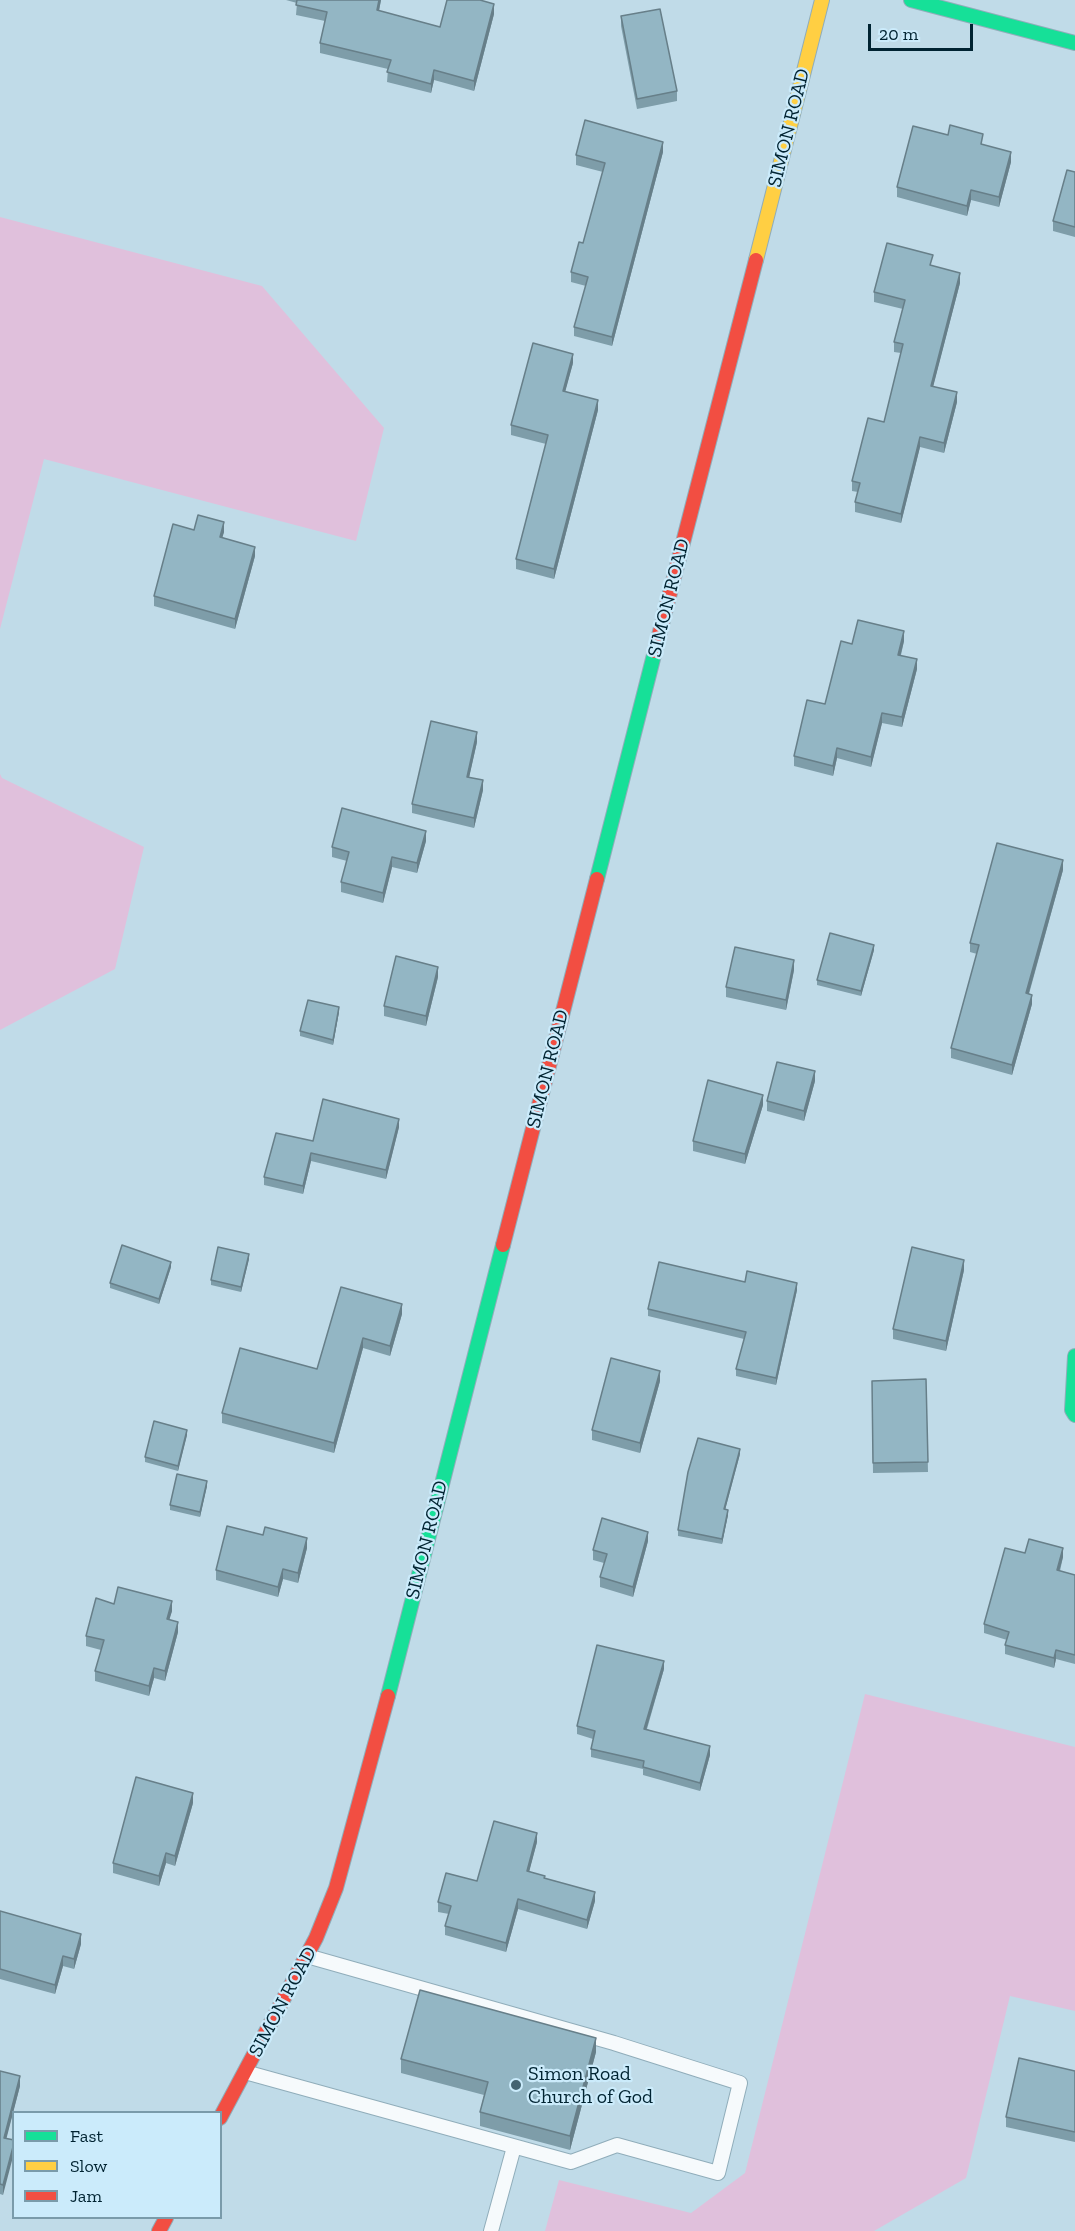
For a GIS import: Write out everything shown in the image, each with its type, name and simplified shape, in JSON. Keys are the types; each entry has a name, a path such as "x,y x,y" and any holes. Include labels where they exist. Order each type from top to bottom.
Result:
{"street":[{"name":"SIMON ROAD","path":"222,2114 308,1956 336,1888 355,1823 822,0"},
{"path":"911,0 1075,43"},
{"path":"1075,1356 1072,1410 1075,1415"}],"lane":[{"path":"245,2072 571,2162 617,2145 718,2173 740,2083 614,2043 308,1956"},
{"path":"490,2231 514,2147"}],"shaded area":[{"path":"0,217 262,286 384,428 356,541 44,459 0,629"},
{"path":"0,774 2,778 144,847 115,969 0,1030"},
{"path":"865,1694 1075,1747 1075,2011 1010,1996 966,2178 874,2231 545,2231 559,2180 691,2213 745,2173"}],"building":[{"path":"297,0 379,0 377,10 440,27 447,0 480,0 494,4 474,81 434,70 431,84 387,72 391,60 320,43 327,12 296,5"},
{"path":"660,9 677,91 637,99 621,16"},
{"path":"585,120 663,142 612,337 574,327 588,277 571,272 579,242 583,243 605,163 576,155"},
{"path":"950,125 983,134 981,144 1011,152 999,197 971,190 967,206 897,187 913,126 948,135"},
{"path":"1067,170 1075,172 1075,227 1053,221"},
{"path":"887,243 933,255 930,265 960,273 931,386 957,392 944,443 920,437 901,514 855,502 860,483 852,481 868,418 884,422 903,344 894,342 905,300 874,292"},
{"path":"533,343 573,354 563,391 598,400 554,569 516,559 548,435 511,425"},
{"path":"198,515 224,522 220,537 255,547 235,619 154,596 173,524 194,530"},
{"path":"858,620 904,631 898,655 917,659 902,717 882,713 871,757 837,748 833,766 794,756 807,700 825,704 841,641 852,644"},
{"path":"431,721 477,732 467,777 483,780 474,818 412,804"},
{"path":"342,808 426,831 417,863 392,857 383,893 341,882 349,852 332,847"},
{"path":"997,843 1063,860 1026,993 1032,995 1012,1065 951,1048 979,945 970,943"},
{"path":"830,933 874,945 861,991 817,980"},
{"path":"735,947 794,960 786,1000 726,987"},
{"path":"396,956 438,967 426,1016 384,1006"},
{"path":"308,1000 339,1007 333,1040 300,1031"},
{"path":"777,1062 815,1071 804,1111 767,1101"},
{"path":"708,1080 763,1095 745,1154 693,1141"},
{"path":"323,1099 399,1119 386,1170 311,1153 303,1186 264,1177 276,1133 313,1141"},
{"path":"122,1245 171,1262 159,1299 110,1283"},
{"path":"218,1247 249,1254 241,1287 211,1280"},
{"path":"912,1247 964,1260 946,1341 893,1329"},
{"path":"659,1262 745,1282 747,1271 797,1283 776,1378 736,1369 746,1332 648,1309"},
{"path":"341,1287 402,1304 390,1346 363,1338 334,1443 222,1413 240,1348 317,1369"},
{"path":"611,1358 660,1371 640,1443 592,1430"},
{"path":"926,1379 928,1462 873,1463 872,1381"},
{"path":"154,1421 187,1430 178,1466 145,1457"},
{"path":"698,1438 740,1449 724,1509 728,1510 722,1539 678,1530 688,1472"},
{"path":"177,1474 207,1481 200,1512 170,1505"},
{"path":"602,1518 648,1532 633,1587 600,1577 607,1554 593,1550"},
{"path":"227,1526 263,1535 265,1527 307,1538 298,1573 283,1569 278,1587 216,1570"},
{"path":"1029,1539 1063,1548 1057,1570 1075,1575 1075,1655 1056,1650 1054,1658 1005,1645 1009,1632 984,1624 1005,1548 1025,1553"},
{"path":"118,1587 172,1601 167,1619 178,1622 165,1671 154,1668 149,1686 95,1671 104,1640 86,1636 96,1598 114,1604"},
{"path":"597,1645 664,1661 644,1729 710,1746 700,1783 643,1767 644,1761 591,1749 595,1731 577,1726"},
{"path":"136,1777 193,1793 175,1856 166,1853 159,1876 113,1863"},
{"path":"494,1821 537,1833 527,1871 595,1892 587,1920 518,1899 506,1943 445,1926 451,1906 438,1902 446,1873 477,1881"},
{"path":"0,1911 81,1934 74,1959 63,1956 55,1985 0,1969"},
{"name":"Simon Road Church of God","path":"420,1990 596,2038 570,2136 480,2112 488,2082 401,2059"},
{"path":"1019,2058 1075,2071 1075,2132 1006,2117"},
{"path":"0,2071 20,2076 4,2138 12,2140 12,2151 3,2185 0,2184"}],"traffic: fast":[{"path":"911,0 1075,43"},
{"path":"597,879 655,651"},
{"path":"388,1696 503,1245"},
{"path":"1075,1356 1072,1410 1075,1415"}],"traffic: slow":[{"path":"756,260 822,0"}],"traffic: jam":[{"path":"655,651 756,260"},
{"path":"503,1245 597,879"},
{"path":"222,2114 316,1938 336,1888 388,1696"},
{"path":"159,2231 165,2219"}],"place":[{"name":"Simon Road Church of God","path":"516,2085"}]}
